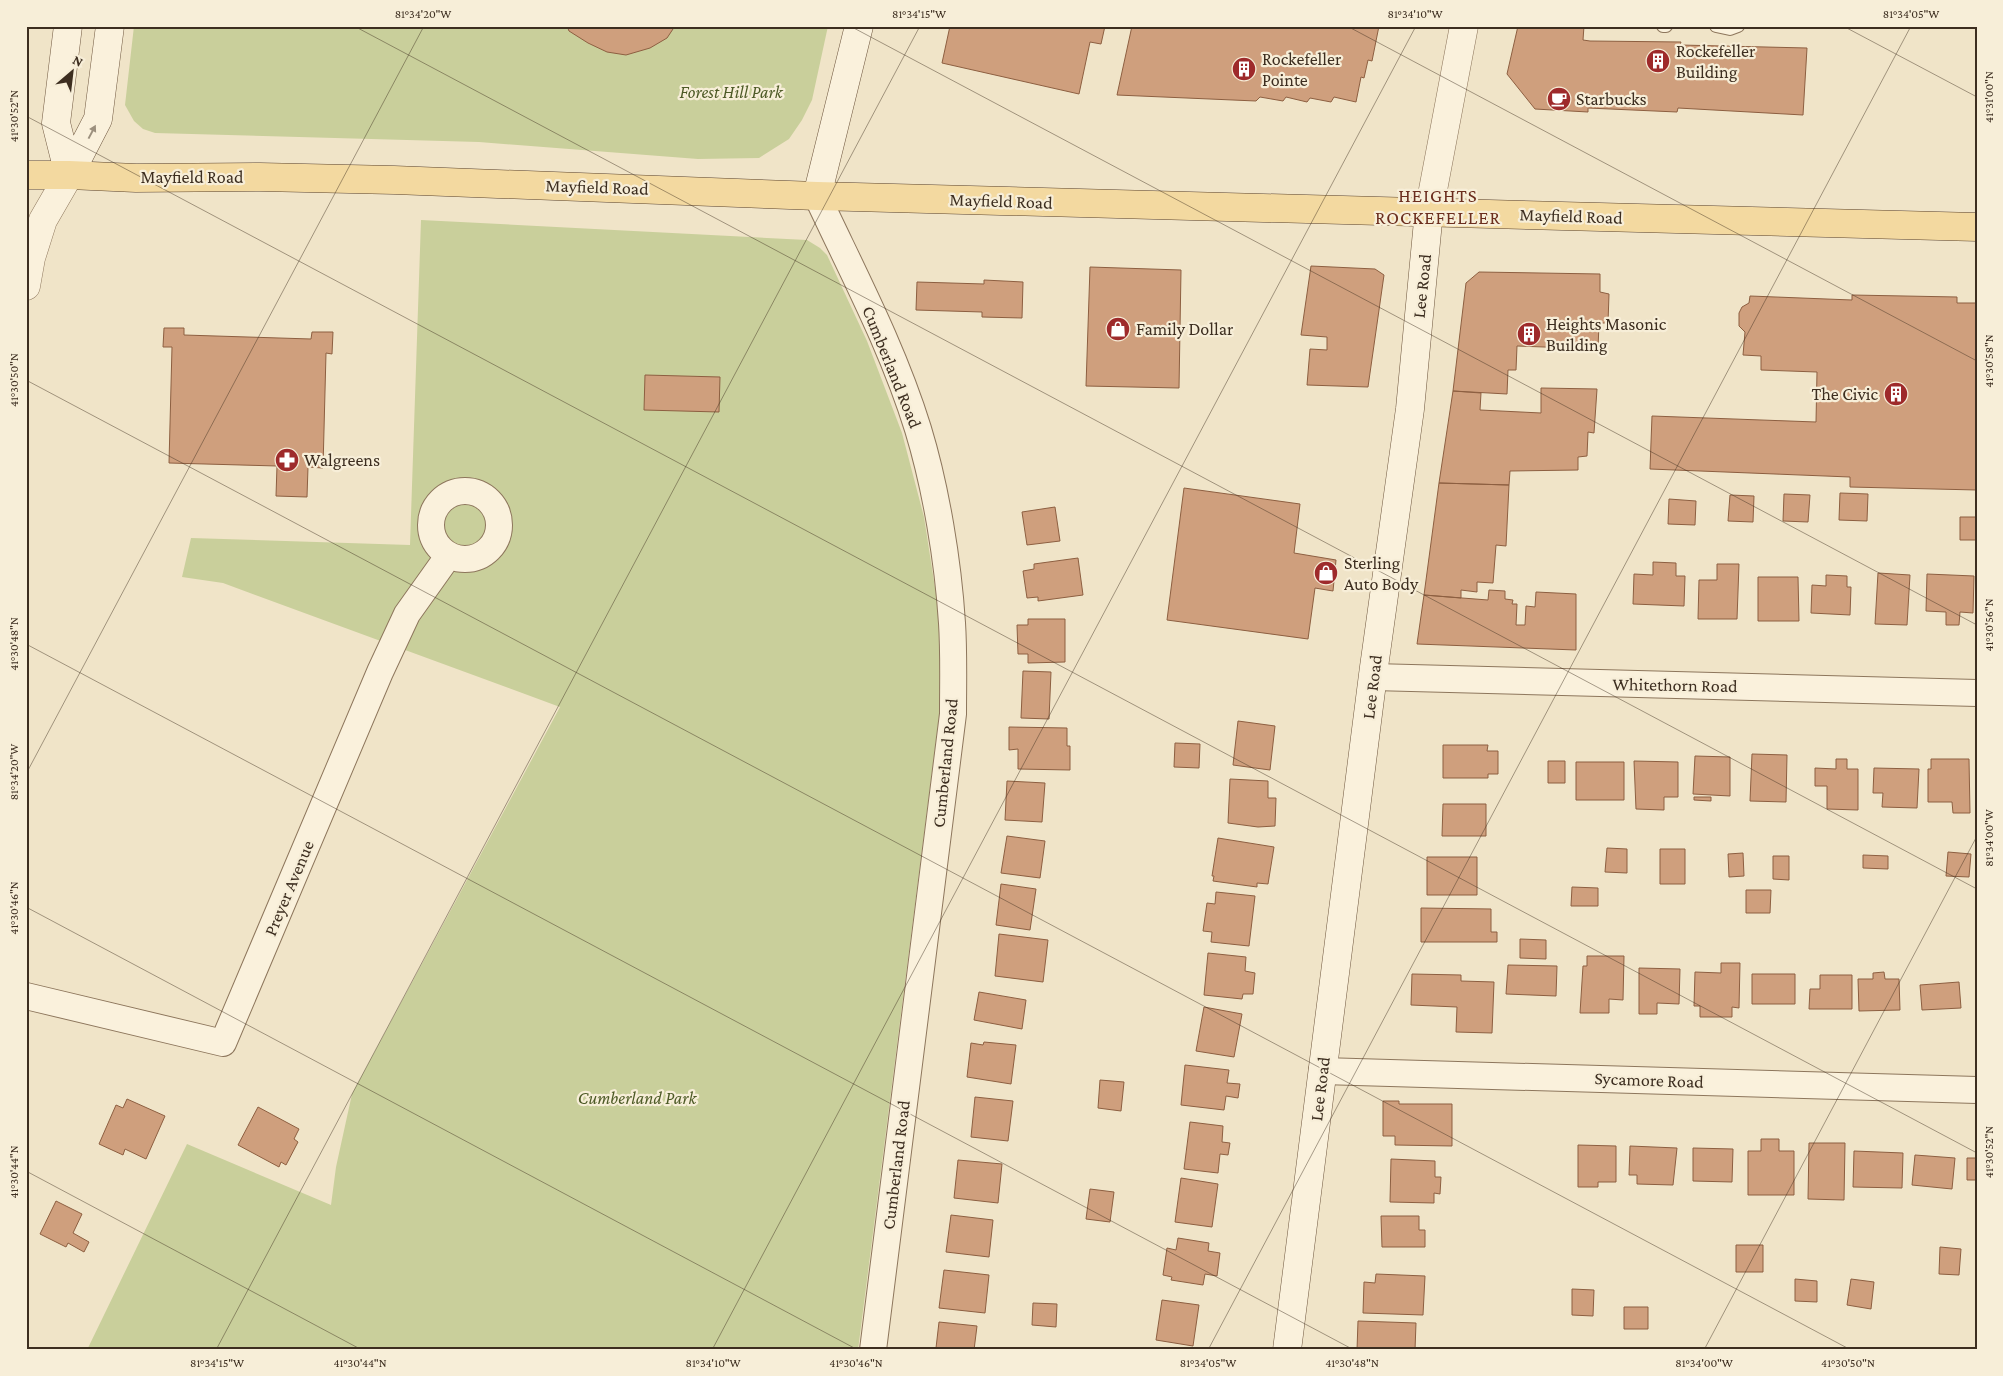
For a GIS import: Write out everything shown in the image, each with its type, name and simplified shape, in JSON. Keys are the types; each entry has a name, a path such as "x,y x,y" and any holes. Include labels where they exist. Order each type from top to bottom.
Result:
{"main road":[{"path":"68,26 56,123 68,175"},
{"path":"26,286 31,258 44,220 98,119 110,26"},
{"path":"817,196 860,26"},
{"name":"Lee Road","path":"1287,1350 1373,677 1410,409 1429,211 1464,26"},
{"name":"Mayfield Road","path":"26,175 136,178 260,177 394,180 817,196 1977,227"}],"street":[{"name":"Cumberland Road","path":"817,196 883,337 918,431 931,478 952,622 953,714 873,1350"},
{"name":"Preyer Avenue","path":"26,996 223,1043 395,639 407,614 449,555"},
{"name":"Whitethorn Road","path":"1373,677 1977,693"},
{"name":"Sycamore Road","path":"1322,1071 1977,1090"}],"lane":[{"path":"1716,26 1730,29 1738,26"}],"green space":[{"name":"Forest Hill Park","path":"134,26 828,26 812,100 802,120 789,139 759,158 698,159 479,142 155,133 143,129 134,121 125,105"},
{"name":"Cumberland Park","path":"421,220 807,240 827,255 867,341 902,433 924,517 940,620 941,701 858,1350 87,1350 187,1144 331,1205 336,1167 352,1094 560,707 223,583 182,577 191,538 410,545"}],"building":[{"path":"567,26 675,26 667,38 650,48 626,55 607,52 588,43 569,31"},
{"path":"950,26 1105,26 1101,44 1090,42 1079,94 942,63"},
{"name":"Rockefeller Pointe","path":"1132,26 1379,26 1372,61 1368,60 1364,78 1361,77 1356,102 1334,97 1331,102 1310,98 1307,102 1286,97 1283,101 1260,97 1256,101 1117,95"},
{"name":"Rockefeller Building","path":"1518,26 1584,26 1583,40 1590,41 1681,42 1680,45 1807,48 1803,115 1678,108 1677,112 1588,108 1588,112 1535,109 1507,74"},
{"path":"1311,266 1375,269 1384,275 1368,387 1307,385 1310,349 1327,350 1327,337 1301,335"},
{"path":"1090,267 1181,270 1179,388 1086,386"},
{"name":"Heights Masonic Building","path":"1479,272 1600,274 1600,292 1609,294 1608,323 1599,323 1598,349 1517,346 1516,370 1508,370 1507,394 1453,391 1466,283"},
{"path":"984,280 1023,282 1022,318 982,317 982,312 916,310 917,282 984,284"},
{"name":"The Civic","path":"1852,295 1957,297 1957,303 1977,303 1977,490 1850,487 1850,477 1650,469 1652,416 1816,422 1817,372 1761,370 1761,356 1743,355 1745,332 1739,326 1739,313 1742,307 1749,303 1750,296 1852,300"},
{"name":"Walgreens","path":"164,328 184,328 184,335 311,339 312,332 333,332 332,354 326,353 323,468 308,467 307,497 276,496 277,466 169,463 172,347 163,347"},
{"path":"645,375 720,377 719,412 644,410"},
{"path":"1541,388 1597,389 1594,433 1588,432 1587,456 1578,457 1578,470 1510,471 1509,485 1439,483 1453,391 1481,393 1480,410 1541,413"},
{"path":"1439,483 1509,485 1506,546 1496,545 1493,583 1477,582 1477,592 1461,590 1461,598 1424,595"},
{"path":"1184,488 1300,504 1294,553 1336,560 1333,591 1315,588 1308,639 1167,620"},
{"path":"1840,493 1868,494 1867,521 1839,520"},
{"path":"1784,494 1810,495 1808,522 1783,521"},
{"path":"1730,495 1754,496 1753,522 1728,521"},
{"path":"1669,499 1696,501 1695,525 1668,524"},
{"path":"1055,507 1060,541 1027,545 1022,512"},
{"path":"1960,517 1977,517 1977,540 1960,540"},
{"path":"1078,558 1083,595 1038,601 1038,597 1027,598 1023,571 1034,569 1034,564"},
{"path":"1653,562 1676,563 1676,576 1685,576 1684,606 1633,604 1634,574 1653,575"},
{"path":"1717,564 1739,564 1737,619 1698,619 1699,580 1717,580"},
{"path":"1878,573 1910,575 1907,625 1875,624"},
{"path":"1927,574 1974,576 1973,613 1960,612 1959,625 1946,625 1946,612 1926,611"},
{"path":"1826,575 1847,576 1847,587 1851,587 1850,615 1811,613 1812,585 1826,586"},
{"path":"1758,577 1798,577 1799,621 1758,621"},
{"path":"1489,590 1505,591 1505,599 1513,600 1512,604 1517,604 1516,625 1525,625 1526,606 1535,607 1536,592 1576,594 1576,650 1417,644 1424,595 1488,600"},
{"path":"1028,619 1065,619 1065,662 1028,663 1028,654 1018,654 1017,625 1028,625"},
{"path":"1023,671 1051,672 1049,719 1021,718"},
{"path":"1238,721 1275,726 1270,770 1233,765"},
{"path":"1009,727 1067,728 1067,746 1070,746 1070,770 1018,769 1018,749 1009,750"},
{"path":"1175,743 1200,744 1199,768 1174,767"},
{"path":"1443,745 1488,745 1487,751 1498,751 1498,774 1488,774 1488,778 1443,778"},
{"path":"1752,754 1787,755 1786,802 1750,801"},
{"path":"1695,756 1730,757 1730,796 1693,794"},
{"path":"1836,759 1847,759 1847,769 1858,769 1858,810 1827,809 1827,786 1815,786 1815,768 1836,769"},
{"path":"1931,759 1969,759 1970,813 1953,813 1952,802 1928,802 1928,769 1931,769"},
{"path":"1548,761 1565,761 1565,783 1548,783"},
{"path":"1634,761 1678,762 1678,797 1664,797 1664,810 1636,809"},
{"path":"1576,762 1624,762 1624,800 1576,800"},
{"path":"1874,768 1919,769 1917,808 1882,807 1883,793 1873,793"},
{"path":"1230,779 1268,781 1268,798 1276,798 1275,826 1258,827 1228,823"},
{"path":"1007,781 1045,783 1042,822 1005,820"},
{"path":"1694,797 1711,797 1711,801 1694,800"},
{"path":"1443,804 1486,804 1486,836 1442,836"},
{"path":"1007,836 1045,841 1040,878 1001,873"},
{"path":"1218,838 1274,847 1268,884 1257,883 1257,887 1213,881 1214,876 1212,876"},
{"path":"1607,848 1627,849 1627,873 1605,872"},
{"path":"1660,849 1685,849 1685,884 1660,884"},
{"path":"1948,852 1971,854 1969,877 1946,876"},
{"path":"1743,853 1744,876 1729,877 1728,854"},
{"path":"1863,855 1888,856 1888,869 1863,868"},
{"path":"1773,856 1789,856 1789,880 1773,879"},
{"path":"1427,857 1477,857 1477,895 1427,895"},
{"path":"1001,884 1036,889 1030,930 996,925"},
{"path":"1572,887 1598,888 1598,906 1571,906"},
{"path":"1746,890 1771,890 1770,913 1746,913"},
{"path":"1216,892 1255,896 1249,946 1211,942 1212,932 1203,931 1207,903 1215,904"},
{"path":"1421,908 1491,909 1491,932 1497,932 1497,942 1421,942"},
{"path":"999,934 1048,940 1043,982 995,976"},
{"path":"1520,939 1546,940 1546,959 1520,958"},
{"path":"1208,953 1246,957 1245,971 1255,973 1253,994 1243,994 1242,999 1204,995"},
{"path":"1587,956 1624,956 1623,1000 1609,999 1609,1013 1580,1013 1583,966 1587,966"},
{"path":"1721,963 1740,963 1739,1008 1732,1007 1732,1017 1700,1017 1700,1006 1694,1006 1695,972 1721,973"},
{"path":"1508,965 1557,966 1556,996 1506,994"},
{"path":"1639,968 1680,969 1679,1004 1657,1003 1657,1014 1639,1014"},
{"path":"1884,972 1885,979 1899,979 1900,1010 1859,1011 1858,979 1873,979 1873,973"},
{"path":"1412,974 1461,975 1461,981 1494,982 1492,1033 1456,1032 1457,1007 1411,1005"},
{"path":"1752,974 1795,974 1795,1004 1752,1004"},
{"path":"1820,975 1852,975 1852,1009 1809,1009 1810,989 1820,989"},
{"path":"1959,982 1961,1008 1922,1010 1920,985"},
{"path":"979,992 1026,1000 1022,1029 974,1020"},
{"path":"1204,1007 1242,1014 1234,1057 1196,1051"},
{"path":"984,1042 1016,1045 1011,1084 967,1077 971,1043 983,1045"},
{"path":"1185,1065 1229,1070 1227,1083 1240,1084 1238,1098 1226,1096 1224,1110 1181,1105"},
{"path":"1100,1080 1124,1082 1121,1111 1098,1108"},
{"path":"975,1097 1013,1101 1008,1141 971,1137"},
{"path":"127,1099 165,1116 146,1159 125,1149 123,1155 99,1144 116,1105 123,1108"},
{"path":"1383,1101 1399,1101 1399,1104 1452,1104 1452,1146 1395,1145 1395,1136 1383,1136"},
{"path":"258,1107 299,1129 294,1139 298,1142 286,1165 281,1162 279,1167 238,1145"},
{"path":"1190,1122 1223,1126 1222,1142 1230,1143 1228,1155 1220,1154 1218,1173 1184,1169"},
{"path":"1761,1139 1779,1139 1779,1151 1794,1151 1794,1195 1748,1195 1748,1151 1761,1151"},
{"path":"1809,1143 1845,1143 1844,1200 1808,1199"},
{"path":"1578,1145 1616,1146 1616,1182 1598,1182 1598,1187 1578,1187"},
{"path":"1630,1146 1677,1148 1673,1185 1637,1184 1637,1175 1629,1175"},
{"path":"1693,1148 1733,1149 1732,1182 1693,1181"},
{"path":"1854,1151 1903,1153 1902,1188 1853,1187"},
{"path":"1915,1155 1955,1158 1952,1189 1912,1185"},
{"path":"1967,1158 1977,1158 1977,1180 1967,1180"},
{"path":"1391,1159 1435,1161 1435,1177 1441,1177 1440,1194 1434,1193 1434,1203 1390,1202"},
{"path":"958,1160 1002,1164 998,1203 954,1198"},
{"path":"1181,1178 1218,1184 1212,1227 1175,1222"},
{"path":"1090,1189 1114,1192 1110,1222 1086,1219"},
{"path":"56,1201 82,1214 73,1233 89,1242 84,1252 68,1243 66,1247 40,1234"},
{"path":"951,1215 993,1220 989,1257 946,1252"},
{"path":"1381,1216 1419,1216 1419,1230 1425,1230 1425,1247 1382,1247"},
{"path":"1178,1238 1209,1243 1208,1251 1220,1253 1217,1276 1205,1274 1203,1285 1171,1280 1172,1277 1163,1275 1167,1248 1176,1250"},
{"path":"1736,1245 1763,1245 1763,1272 1736,1272"},
{"path":"1940,1247 1961,1249 1959,1275 1939,1274"},
{"path":"944,1270 989,1275 985,1313 939,1308"},
{"path":"1376,1274 1425,1276 1423,1315 1363,1313 1364,1282 1375,1283"},
{"path":"1795,1279 1817,1281 1817,1302 1795,1301"},
{"path":"1851,1279 1874,1282 1871,1309 1847,1305"},
{"path":"1572,1289 1594,1290 1593,1316 1572,1315"},
{"path":"1162,1300 1199,1305 1193,1346 1156,1340"},
{"path":"1033,1303 1057,1304 1056,1327 1032,1325"},
{"path":"1624,1307 1648,1307 1648,1329 1624,1329"},
{"path":"1358,1321 1416,1323 1415,1350 1357,1350"},
{"path":"939,1322 977,1326 974,1350 940,1350 936,1348"}],"place":[{"name":"Rockefeller Building","path":"1658,61"},
{"name":"Rockefeller Pointe","path":"1244,69"},
{"name":"Starbucks","path":"1559,99"},
{"name":"Family Dollar","path":"1118,329"},
{"name":"Heights Masonic Building","path":"1529,334"},
{"name":"The Civic","path":"1896,394"},
{"name":"Walgreens","path":"287,460"},
{"name":"Sterling Auto Body","path":"1326,573"}],"district":[{"name":"HEIGHTS ROCKEFELLER","path":"1438,206"}]}
